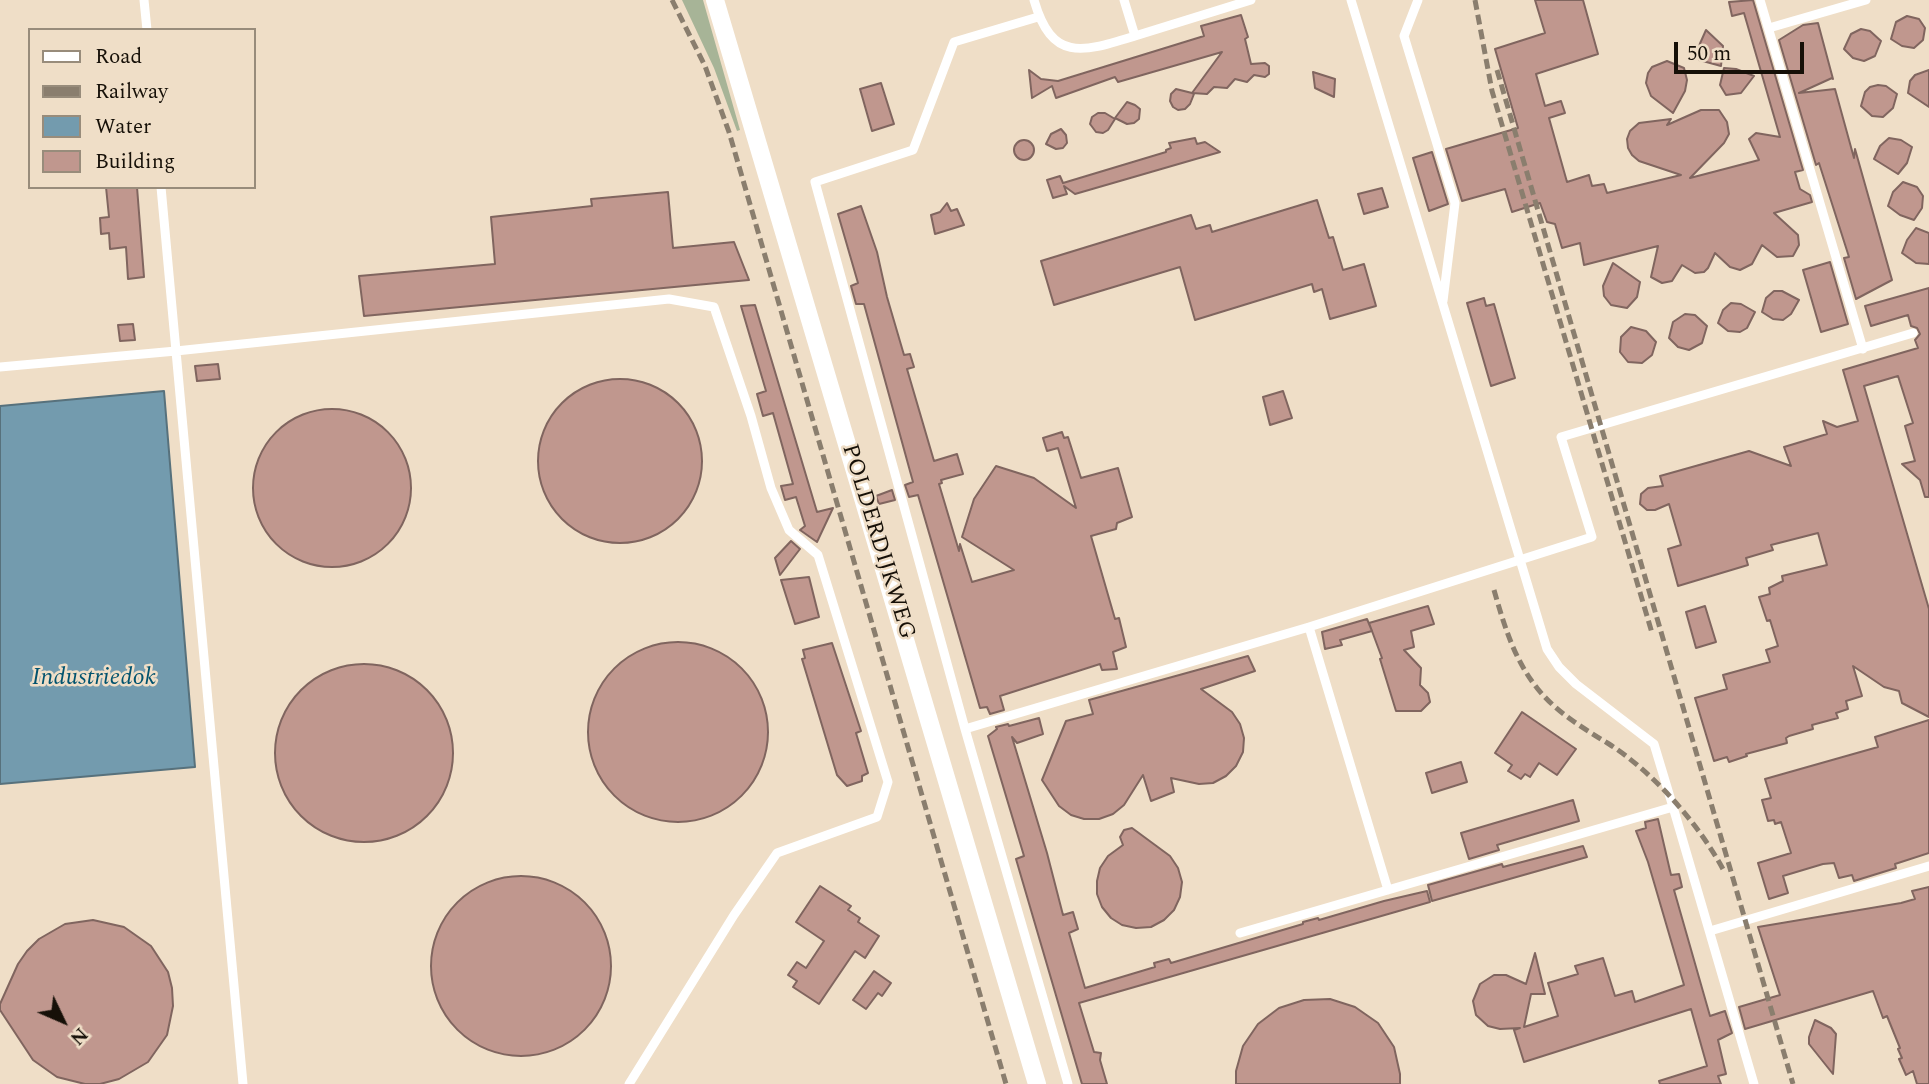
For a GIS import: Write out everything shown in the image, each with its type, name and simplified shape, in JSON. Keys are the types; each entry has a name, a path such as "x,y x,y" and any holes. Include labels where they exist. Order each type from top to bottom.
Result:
{"street":[{"name":"POLDERDIJKWEG","path":"715,0 1037,1084"}],"lane":[{"path":"144,0 147,28"},
{"path":"1034,0 1044,29 1063,46 1074,49 1092,48 1251,0"},
{"path":"1124,0 1135,36"},
{"path":"1351,0 1547,649 1559,667 1576,684 1654,744 1754,1084"},
{"path":"1418,0 1404,36 1455,203 1443,306"},
{"path":"1760,0 1863,349"},
{"path":"1769,28 1867,0"},
{"path":"1038,17 954,42 913,150 816,182 965,729 1068,1084"},
{"path":"161,189 243,1084"},
{"path":"0,367 669,299 714,307 776,499 789,530 818,555 888,782 877,817 777,853 734,915 629,1084"},
{"path":"965,729 1309,627 1592,537 1561,437 1913,333"},
{"path":"1309,627 1388,890"},
{"path":"1241,933 1673,807"},
{"path":"1710,932 1929,866"}],"green space":[{"path":"682,0 703,0 740,130 737,131 714,68"}],"water":[{"name":"Industriedok","path":"164,391 195,767 0,784 0,406"}],"building":[{"path":"1535,0 1583,0 1598,54 1536,74 1545,106 1561,101 1565,113 1549,118 1567,182 1589,175 1592,186 1604,184 1607,193 1681,175 1639,161 1632,155 1627,139 1630,131 1639,123 1671,119 1667,125 1701,110 1719,110 1727,122 1729,134 1724,143 1690,178 1759,160 1749,139 1756,133 1780,137 1744,13 1732,16 1729,2 1753,0 1803,170 1795,172 1800,189 1810,195 1812,202 1774,213 1798,235 1799,245 1793,256 1777,257 1762,245 1752,264 1740,270 1730,267 1715,253 1704,272 1695,273 1682,265 1672,281 1662,283 1651,277 1658,246 1584,265 1580,243 1562,248 1555,224 1547,222 1540,203 1512,212 1505,189 1462,201 1446,149 1518,128 1495,49 1545,33"},
{"path":"1241,15 1248,37 1245,39 1251,64 1265,63 1269,66 1269,74 1265,77 1254,75 1247,82 1235,79 1227,88 1214,87 1207,94 1192,93 1222,52 1118,82 1115,77 1056,98 1052,86 1032,98 1029,70 1041,79 1058,81 1204,36 1201,26"},
{"path":"1907,16 1919,19 1925,28 1923,40 1914,48 1902,46 1891,39 1896,22"},
{"path":"1818,23 1833,79 1799,93 1835,89 1892,280 1856,299 1844,258 1849,257 1819,163 1816,165 1779,40 1803,25"},
{"path":"1861,29 1870,31 1881,41 1875,56 1864,61 1853,58 1844,49 1851,34"},
{"path":"1706,30 1723,46 1721,66 1699,60 1698,48"},
{"path":"1667,61 1684,68 1687,80 1685,91 1673,113 1651,96 1646,83 1652,67"},
{"path":"1724,68 1736,69 1754,76 1741,93 1726,95 1720,85"},
{"path":"1929,70 1929,107 1908,93 1910,81 1915,75"},
{"path":"1313,72 1335,79 1334,97 1315,88"},
{"path":"881,83 894,124 872,131 860,89"},
{"path":"1878,85 1886,86 1897,94 1893,108 1883,117 1872,116 1861,106 1865,92"},
{"path":"1176,89 1194,94 1185,109 1178,110 1170,101 1171,94"},
{"path":"1127,102 1140,109 1139,119 1134,123 1127,124 1115,118"},
{"path":"1105,113 1115,119 1103,133 1096,132 1090,124 1092,117"},
{"path":"1061,129 1066,135 1067,143 1063,148 1056,149 1046,144 1051,134"},
{"path":"1195,138 1197,144 1205,142 1220,152 1075,194 1064,186 1067,194 1053,198 1047,180 1060,176 1063,183 1166,152 1171,148 1169,143"},
{"path":"1889,138 1901,140 1912,147 1907,163 1898,174 1874,159 1880,146"},
{"path":"1024,140 1031,143 1034,150 1031,157 1024,160 1017,157 1014,150 1017,143"},
{"path":"1432,152 1448,204 1429,211 1413,158"},
{"path":"1903,182 1917,187 1923,196 1922,208 1914,220 1900,215 1888,206 1893,192"},
{"path":"1382,188 1388,207 1364,214 1358,194"},
{"path":"106,189 137,189 144,277 128,279 126,247 110,249 109,233 101,234 100,218 109,217"},
{"path":"668,192 673,248 734,242 749,280 364,316 359,276 495,264 491,217 592,206 591,199"},
{"path":"1317,200 1329,238 1333,237 1343,270 1364,264 1376,306 1330,319 1322,289 1314,292 1312,284 1195,320 1180,267 1054,305 1041,261 1191,215 1196,229 1210,225 1212,232"},
{"path":"947,203 951,211 957,209 964,225 935,234 931,215 940,212"},
{"path":"861,206 877,252 904,355 910,354 914,367 907,369 934,461 957,454 963,474 941,480 942,483 939,484 959,551 960,544 972,582 1014,570 962,537 974,499 996,466 1034,478 1076,508 1058,448 1047,451 1043,438 1062,432 1064,438 1068,437 1081,478 1118,468 1132,517 1117,523 1116,529 1091,536 1126,647 1113,652 1117,669 1102,670 1100,664 1000,696 1004,710 990,714 987,707 980,708 918,495 909,497 905,485 913,482 864,304 856,304 851,286 858,283 838,214"},
{"path":"1916,228 1929,233 1929,264 1916,263 1902,253"},
{"path":"1830,262 1848,324 1821,332 1803,270"},
{"path":"1613,263 1640,282 1637,297 1627,308 1611,305 1604,296 1603,286"},
{"path":"1929,288 1929,497 1925,497 1920,480 1902,464 1915,461 1905,426 1913,423 1898,376 1864,386 1929,609 1929,717 1902,703 1899,691 1884,687 1853,666 1862,696 1846,701 1848,709 1836,713 1838,718 1812,725 1813,729 1789,736 1786,738 1787,743 1746,754 1747,756 1729,762 1727,757 1714,761 1695,698 1727,689 1723,675 1770,662 1766,650 1778,646 1759,597 1770,594 1769,588 1783,581 1782,576 1827,565 1818,533 1771,545 1773,550 1746,558 1748,565 1678,586 1668,549 1681,545 1669,504 1655,510 1647,510 1640,504 1641,494 1648,488 1663,486 1660,476 1749,451 1791,466 1784,447 1827,434 1823,421 1837,427 1858,421 1843,370 1918,348 1915,340 1920,334 1917,328 1911,326 1908,315 1871,326 1865,306"},
{"path":"1774,291 1782,291 1799,300 1791,314 1783,320 1773,319 1762,312 1766,298"},
{"path":"1484,298 1486,306 1494,304 1515,378 1491,386 1467,303"},
{"path":"1731,303 1741,304 1755,312 1747,328 1740,332 1728,331 1718,323 1723,310"},
{"path":"755,305 817,512 833,508 817,542 800,530 805,526 796,497 785,500 781,486 793,484 773,413 763,416 757,394 766,391 741,306"},
{"path":"1685,314 1695,315 1707,326 1702,343 1689,350 1678,347 1669,338 1673,322"},
{"path":"133,324 135,340 120,341 118,325"},
{"path":"1631,327 1646,331 1656,342 1652,355 1642,363 1628,362 1620,352 1621,337"},
{"path":"218,364 220,379 197,381 195,366"},
{"path":"620,379 651,385 678,403 696,430 702,461 696,492 678,519 651,537 620,543 589,537 562,519 544,492 538,461 544,430 562,403 589,385"},
{"path":"1283,391 1292,418 1270,425 1263,397"},
{"path":"332,409 362,415 388,432 405,458 411,488 405,518 388,544 362,561 332,567 302,561 276,544 259,518 253,488 259,458 276,432 302,415"},
{"path":"892,490 895,500 879,504 876,496"},
{"path":"791,541 800,549 780,575 775,558"},
{"path":"809,577 819,617 795,624 781,580"},
{"path":"1428,606 1434,624 1411,631 1414,647 1404,650 1421,668 1420,685 1428,693 1430,702 1421,711 1396,711 1380,659 1382,658 1369,623"},
{"path":"1705,606 1716,642 1696,648 1686,612"},
{"path":"1367,619 1372,631 1340,640 1342,645 1325,649 1322,632"},
{"path":"678,642 712,649 742,668 761,698 768,732 761,766 742,796 712,815 678,822 644,815 614,796 595,766 588,732 595,698 614,668 644,649"},
{"path":"832,643 861,731 856,733 868,773 862,776 862,781 847,786 837,775 802,659 805,658 803,650"},
{"path":"1248,656 1255,671 1201,689 1232,712 1240,724 1244,738 1243,752 1236,766 1226,776 1213,783 1199,784 1171,778 1174,792 1151,801 1143,775 1124,805 1113,814 1099,819 1084,819 1071,815 1059,806 1042,780 1066,721 1093,714 1089,700"},
{"path":"364,664 398,671 427,690 446,719 453,753 446,787 427,816 398,835 364,842 330,835 301,816 282,787 275,753 282,719 301,690 330,671"},
{"path":"1522,712 1576,749 1557,775 1539,763 1530,777 1525,774 1521,779 1508,771 1512,765 1495,753"},
{"path":"1039,718 1043,734 1017,743 1012,737 1063,915 1073,912 1078,929 1069,933 1085,988 1155,967 1154,963 1169,959 1171,963 1303,922 1384,901 1427,891 1430,902 1079,1003 1094,1052 1101,1053 1100,1060 1107,1084 1082,1084 1016,859 1024,856 988,736 996,727"},
{"path":"1929,720 1929,853 1895,864 1896,868 1854,881 1852,875 1839,878 1834,863 1823,864 1783,876 1788,893 1769,899 1758,863 1791,853 1781,822 1775,824 1774,820 1768,821 1762,800 1771,798 1765,779 1878,747 1875,737"},
{"path":"1461,762 1467,782 1432,793 1426,773"},
{"path":"1573,800 1579,821 1497,845 1499,850 1469,859 1461,833"},
{"path":"1658,819 1671,875 1679,874 1682,887 1674,890 1710,1016 1725,1011 1732,1033 1718,1040 1726,1074 1718,1076 1721,1084 1660,1084 1659,1081 1707,1066 1691,1009 1524,1062 1514,1030 1520,1028 1500,1029 1488,1026 1476,1015 1473,1001 1480,984 1494,975 1506,975 1526,984 1535,953 1545,994 1531,994 1524,1027 1558,1016 1548,983 1578,974 1575,966 1603,958 1615,996 1632,991 1635,1002 1684,985 1648,862 1636,831 1646,828 1645,822"},
{"path":"1132,828 1170,856 1178,868 1182,882 1180,897 1174,910 1151,927 1122,925 1111,918 1102,907 1097,894 1100,868 1108,856 1123,845 1120,837 1124,830"},
{"path":"1583,846 1587,857 1432,901 1428,885 1502,864 1503,867"},
{"path":"521,876 539,877 556,883 585,902 604,931 610,948 610,984 604,1001 585,1030 556,1049 539,1055 521,1056 503,1055 486,1049 457,1030 438,1001 432,984 431,966 432,948 438,931 457,902 486,883 503,877"},
{"path":"820,886 851,906 848,910 860,918 858,922 879,936 865,958 855,951 819,1004 793,987 797,981 788,975 797,962 806,968 824,941 796,922"},
{"path":"1929,887 1929,1084 1917,1084 1913,1071 1906,1075 1899,1059 1902,1058 1898,1049 1900,1048 1887,1016 1883,1018 1873,991 1745,1029 1739,1007 1780,995 1758,927 1901,903 1915,899 1912,891"},
{"path":"93,920 124,927 151,946 168,972 173,1006 167,1035 148,1062 119,1079 100,1084 85,1084 57,1077 33,1060 0,1010 0,1004 18,964 39,939 65,924"},
{"path":"874,971 891,983 882,996 878,993 866,1009 853,1000"},
{"path":"1330,999 1355,1007 1378,1023 1394,1047 1400,1084 1236,1084 1236,1071 1243,1046 1258,1024 1279,1008 1304,1000"},
{"path":"1815,1020 1831,1028 1836,1034 1833,1074 1809,1044"}],"railway":[{"path":"672,0 705,66 729,132 1006,1084"},
{"path":"1475,0 1492,91 1652,633"},
{"path":"1497,70 1793,1084"},
{"path":"1494,590 1516,653 1537,688 1562,712 1626,756 1659,785 1702,835 1724,871"}]}
